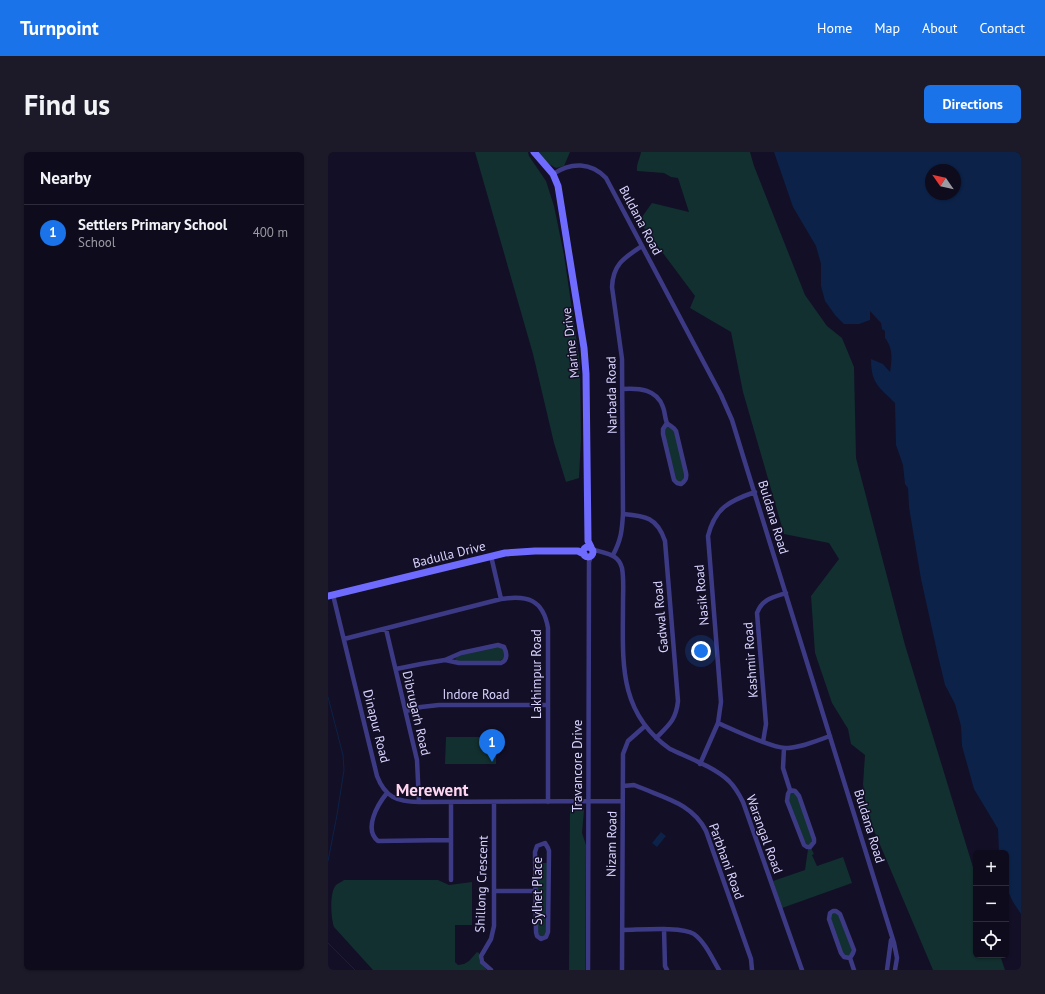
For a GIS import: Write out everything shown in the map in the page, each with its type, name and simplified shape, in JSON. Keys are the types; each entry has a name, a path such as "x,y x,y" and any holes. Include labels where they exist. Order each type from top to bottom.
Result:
{"street":[{"name":"Marine Drive","path":"534,152 553,174 560,195 584,348 586,374 587,552"},
{"name":"Buldana Road","path":"553,174 571,166 584,166 590,167 602,174 608,182 721,395 732,420 892,936 897,958 895,970"},
{"name":"Narbada Road","path":"613,555 622,535 623,389 622,359 612,278 619,263 642,246"},
{"path":"623,389 644,390 653,394 660,401 667,423 674,427 676,432 686,473 685,482 681,484 674,480 663,434 663,429 667,423"},
{"name":"Nasik Road","path":"700,764 718,723 721,708 708,536 713,519 724,506 732,500 755,492"},
{"name":"Gadwal Road","path":"623,514 642,515 650,520 659,528 665,541 678,701 674,719 656,738"},
{"name":"Badulla Drive","path":"330,596 491,556 517,552 587,552"},
{"path":"587,552 613,555"},
{"name":"Travancore Drive","path":"587,552 588,970"},
{"name":"Warangal Road","path":"613,555 621,563 623,574 623,652 625,678 633,706 645,726 656,738 670,749 716,771 734,786 743,802 802,970"},
{"path":"491,556 501,599"},
{"name":"Kashmir Road","path":"764,742 766,724 757,613 765,600 786,593"},
{"name":"Dinapur Road","path":"330,596 344,639 377,776 380,784 387,793"},
{"name":"Lakhimpur Road","path":"344,639 501,599 520,597 536,604 544,615 548,628 548,802"},
{"name":"Dibrugarh Road","path":"386,629 417,760 419,802"},
{"path":"396,669 445,660 461,653 498,645 504,647 507,654 503,662 498,664 460,663 445,660"},
{"name":"Indore Road","path":"406,711 439,705 547,705"},
{"path":"718,723 764,742 784,748 803,745 830,736"},
{"name":"Nizam Road","path":"622,970 623,754 625,747 632,736 645,726"},
{"path":"784,748 783,768 790,790 787,801 802,842 804,846 810,847 814,842 814,839 797,793 790,790"},
{"name":"Parbhani Road","path":"622,786 634,786 646,790 680,805 694,813 698,818 706,831 751,959 752,970"},
{"path":"451,840 378,841 374,837 372,831 373,820 378,804 387,793 406,802 494,803 623,801"},
{"path":"450,803 451,880"},
{"name":"Shillong Crescent","path":"491,970 482,962 481,959 482,952 488,945 493,933 494,803"},
{"name":"Sylhet Place","path":"545,844 549,851 548,932 546,937 541,939 537,936 536,932 536,891 535,852 537,846 545,844"},
{"name":"Sylhet Place","path":"494,892 536,891"},
{"path":"850,958 844,957 841,953 829,919 830,914 833,911 840,914 854,950 850,958 854,970"},
{"path":"664,929 665,966 667,970"},
{"path":"623,930 685,930 693,934 702,942 719,970"},
{"name":"Buldana Road","path":"887,970 892,936"}],"green space":[{"path":"475,152 528,152 529,156 546,181 554,206 564,255 580,364 581,439 579,478 566,482 554,443 533,354"},
{"path":"537,152 570,152 564,166 556,168 549,164"},
{"path":"641,152 750,152 754,166 805,295 827,326 842,338 854,367 856,458 905,645 973,867 973,958 1001,958 1005,970 933,970 867,814 863,784 865,755 851,744 848,729 832,703 815,653 811,596 839,559 829,543 784,534 743,392 731,332 690,308 695,296 639,221 652,203 689,212 678,178 671,177 664,173 637,171"},
{"path":"667,426 674,430 686,478 680,483 676,481 666,442 664,429"},
{"path":"498,646 503,648 505,651 504,658 498,662 456,661 455,659 459,655"},
{"path":"446,737 496,737 496,764 445,764"},
{"path":"791,792 796,794 812,836 813,844 806,846 788,798"},
{"path":"570,807 583,808 584,810 582,833 586,845 585,970 569,970"},
{"path":"811,848 814,854 812,855 817,866 843,857 852,883 782,908 773,881 805,870 808,849"},
{"path":"537,863 547,863 546,934 543,937 538,933"},
{"path":"344,880 438,880 449,885 472,882 472,925 455,925 455,962 458,965 464,964 477,952 479,953 479,961 487,970 373,970 334,927 331,912 332,894 336,885"},
{"path":"833,913 838,913 852,950 851,954 848,956 844,956 831,922 831,915"}],"water":[{"path":"774,152 1021,152 1021,914 1009,893 1009,850 999,850 998,829 974,789 962,746 961,726 955,704 945,685 921,579 909,507 908,488 905,484 903,465 896,445 895,403 880,389 872,374 871,359 883,364 890,372 891,354 888,342 885,338 885,331 882,329 881,323 870,311 870,320 859,324 844,324 835,315 825,301 821,286 821,264 816,246 793,207"},
{"path":"661,832 666,836 657,847 652,843"}],"waterway":[{"path":"328,697 343,755 344,770 328,861"},
{"path":"328,943 355,970"}],"place":[{"name":"Settlers Primary School","path":"492,762"}],"district":[{"name":"Merewent","path":"432,790"}]}
